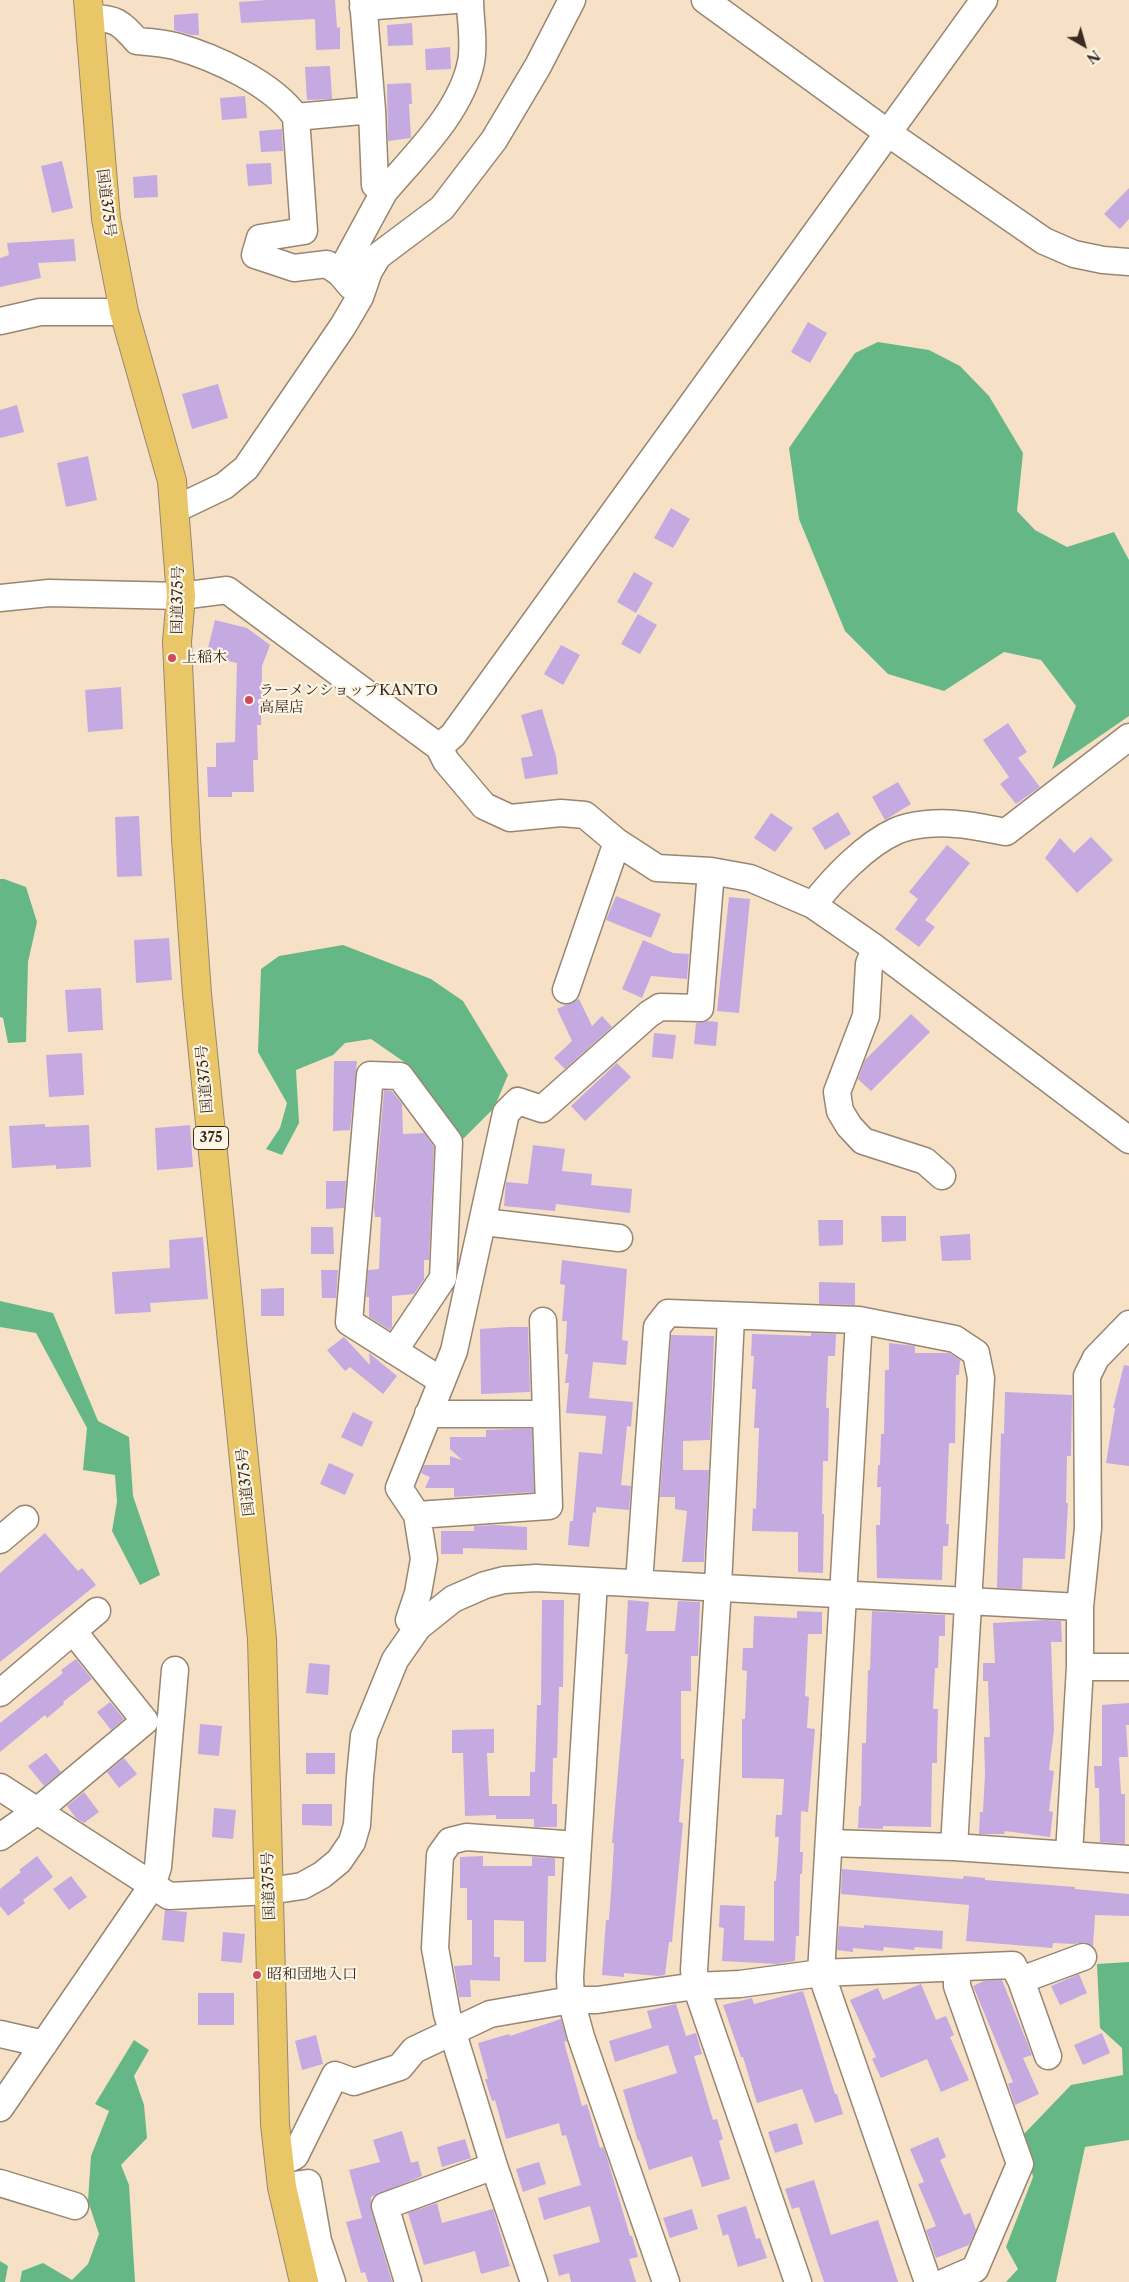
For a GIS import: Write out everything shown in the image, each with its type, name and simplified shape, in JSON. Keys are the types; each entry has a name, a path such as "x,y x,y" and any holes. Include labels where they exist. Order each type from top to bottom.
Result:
{"highway":[{"name":"国道375号","path":"89,9 92,67 106,219 124,312 172,481 176,509 181,596 178,642 186,839 208,1112 262,1639 275,2124 281,2175 304,2282"}],"street":[{"path":"384,192 375,185 372,110 363,4 455,0"},
{"path":"340,273 384,192 442,122 466,84 472,59 470,0"},
{"path":"176,509 224,486 246,468 343,326 360,297 369,271 378,256 442,208 494,140 538,66 572,0"},
{"path":"705,0 888,133 1044,241 1074,254 1103,260 1129,262"},
{"path":"439,747 453,735 984,0"},
{"path":"89,9 122,23 137,41 173,46 234,70 287,104 296,117 304,231 260,238 255,255 294,268 327,264 340,273 360,297"},
{"path":"296,117 372,110"},
{"path":"0,321 40,312 124,312"},
{"path":"0,598 49,594 181,596 227,590 439,747 446,761 484,806 510,818 561,813 585,815 617,842 657,868 711,871 750,878 813,905 875,948 1129,1140"},
{"path":"813,905 830,882 874,845 896,831 932,824 955,823 1006,832 1129,737"},
{"path":"566,990 617,842"},
{"path":"418,1627 409,1620 418,1594 424,1559 417,1515 399,1488 454,1351 484,1222 506,1113 518,1101 542,1109 649,1014 660,1007 700,1008 711,871"},
{"path":"875,948 869,964 866,1016 837,1092 840,1110 849,1126 863,1141 925,1161 942,1176"},
{"path":"394,1351 443,1278 449,1142 400,1076 370,1075 349,1322 394,1351 442,1381"},
{"path":"484,1222 619,1238"},
{"path":"639,1583 657,1327 668,1313 731,1317 859,1320 955,1339 976,1353 981,1378 954,1847"},
{"path":"731,1317 718,1586 694,1970 696,1986 798,2282"},
{"path":"859,1320 820,1973 928,2282"},
{"path":"417,1515 549,1506 543,1321"},
{"path":"1069,1854 1080,1667 1080,1607 1088,1528 1087,1376 1096,1358 1129,1324"},
{"path":"428,1414 545,1414"},
{"path":"0,1540 25,1519"},
{"path":"0,1787 169,1896 269,1891 302,1886 322,1875 340,1861 352,1842 357,1825 364,1736 396,1660 418,1627 453,1600 485,1586 504,1580 536,1578 718,1586 844,1596 1080,1607"},
{"path":"594,1582 570,1977 571,2000 581,2037 666,2282"},
{"path":"0,1693 97,1611"},
{"path":"0,1838 36,1812 145,1721 73,1631"},
{"path":"1080,1667 1129,1668"},
{"path":"0,2108 152,1886 158,1867 175,1670"},
{"path":"534,2282 494,2166 452,2031 435,1948 440,1855 450,1842 466,1836 578,1844"},
{"path":"828,1843 954,1847 1129,1859"},
{"path":"1021,1980 1083,1957"},
{"path":"332,2282 318,2241 308,2183 281,2175 295,2156 335,2075 354,2082 400,2068 414,2050 490,2014 571,2000 597,2000 696,1986 740,1984 820,1973 1013,1965 1021,1980 1048,2056"},
{"path":"945,2282 975,2270 1020,2164 957,1986 958,1968"},
{"path":"0,2034 44,2044"},
{"path":"408,2282 385,2206 494,2166"},
{"path":"0,2183 75,2206"}],"green space":[{"path":"878,342 929,350 960,366 989,396 1023,453 1017,511 1035,530 1067,547 1114,532 1129,560 1129,716 1052,769 1076,706 1041,660 1004,652 944,691 888,674 845,631 799,519 789,448 855,353"},
{"path":"0,879 26,887 37,922 28,962 26,1042 8,1043 3,1018 0,1017"},
{"path":"343,945 431,979 463,1001 508,1075 494,1108 462,1140 420,1087 410,1066 371,1039 345,1043 333,1055 296,1070 299,1123 282,1155 266,1149 280,1128 287,1103 258,1052 261,969 279,956"},
{"path":"0,1301 53,1313 98,1421 129,1437 133,1496 160,1575 140,1585 112,1531 117,1502 115,1475 83,1470 87,1428 36,1333 0,1327"},
{"path":"1129,1962 1129,2140 1085,2147 1056,2282 1006,2282 1018,2269 1006,2247 1033,2177 1024,2134 1071,2085 1123,2075 1122,2048 1100,2028 1097,1964"},
{"path":"134,2040 149,2050 134,2076 144,2105 147,2138 121,2165 129,2185 135,2282 20,2282 22,2271 43,2263 72,2280 88,2264 99,2234 88,2201 91,2156 109,2111 95,2104"},
{"path":"0,2261 8,2266 5,2282 0,2282"}],"building":[{"path":"335,0 337,28 340,27 340,49 316,50 315,19 241,23 239,2"},
{"path":"198,13 199,35 191,35 174,30 174,15"},
{"path":"412,23 413,45 388,46 387,25"},
{"path":"450,47 451,69 426,70 425,49"},
{"path":"330,66 332,99 307,100 305,67"},
{"path":"411,83 412,104 409,104 411,138 388,141 387,84"},
{"path":"245,96 247,118 222,120 220,98"},
{"path":"282,129 283,151 261,152 259,131"},
{"path":"62,161 73,208 52,213 41,166"},
{"path":"271,163 272,184 248,186 246,164"},
{"path":"157,175 158,197 134,198 133,177"},
{"path":"1129,188 1129,219 1120,229 1104,214"},
{"path":"74,239 76,261 38,263 41,278 0,287 0,258 9,255 7,243"},
{"path":"808,322 827,333 810,363 791,352"},
{"path":"218,384 228,418 192,429 182,394"},
{"path":"17,405 24,432 0,438 0,410"},
{"path":"88,456 97,500 66,507 57,463"},
{"path":"671,508 690,519 673,548 654,538"},
{"path":"634,572 653,583 636,613 617,602"},
{"path":"638,614 657,625 640,654 621,644"},
{"path":"215,620 247,628 270,645 262,666 261,725 257,725 258,760 253,760 254,792 232,792 232,797 208,797 207,767 216,767 216,743 235,742 237,663 206,656"},
{"path":"561,645 580,655 563,685 544,674"},
{"path":"121,687 123,729 88,732 85,690"},
{"path":"542,709 556,756 558,774 525,779 521,758 533,756 521,715"},
{"path":"1008,723 1027,752 1018,758 1040,787 1016,804 1000,784 1009,777 983,740"},
{"path":"898,782 911,804 885,820 872,797"},
{"path":"838,812 851,834 825,850 812,828"},
{"path":"771,813 793,828 775,852 754,838"},
{"path":"139,816 142,876 117,877 115,817"},
{"path":"1091,837 1113,860 1077,893 1045,858 1060,838 1074,853"},
{"path":"947,845 970,863 925,920 935,927 919,947 895,929 918,899 909,892"},
{"path":"616,896 661,914 651,938 606,920"},
{"path":"729,897 750,899 739,1013 717,1011"},
{"path":"169,938 172,980 136,983 134,940"},
{"path":"643,940 673,953 689,954 687,979 651,976 642,998 622,989"},
{"path":"101,988 103,1030 68,1032 65,990"},
{"path":"579,999 592,1026 602,1016 612,1027 565,1069 554,1058 572,1041 557,1009"},
{"path":"911,1014 930,1032 871,1091 858,1079 865,1060"},
{"path":"718,1022 716,1046 694,1044 696,1023"},
{"path":"654,1033 676,1035 673,1059 652,1057"},
{"path":"82,1053 84,1095 49,1097 46,1055"},
{"path":"334,1061 357,1061 350,1130 333,1131"},
{"path":"617,1063 631,1077 585,1121 571,1106"},
{"path":"384,1090 392,1091 402,1104 403,1134 424,1133 434,1147 429,1260 424,1260 424,1279 414,1294 392,1296 392,1327 390,1330 369,1317 369,1297 366,1297 368,1270 379,1269 381,1217 375,1217 374,1208"},
{"path":"45,1124 45,1127 89,1125 91,1167 56,1169 56,1165 12,1168 9,1126"},
{"path":"190,1125 193,1167 157,1170 155,1128"},
{"path":"533,1145 565,1149 562,1171 592,1174 591,1185 632,1189 630,1213 556,1204 555,1211 504,1206 506,1182 528,1184"},
{"path":"326,1181 346,1181 344,1208 326,1209"},
{"path":"881,1216 906,1216 906,1241 882,1242"},
{"path":"818,1220 843,1220 843,1245 819,1246"},
{"path":"311,1227 333,1227 334,1254 311,1254"},
{"path":"970,1234 971,1260 942,1261 940,1236"},
{"path":"203,1237 208,1299 150,1303 151,1312 115,1314 112,1272 170,1268 169,1240"},
{"path":"562,1260 627,1269 622,1340 628,1341 626,1365 593,1362 589,1398 633,1402 631,1427 627,1426 621,1485 631,1486 629,1510 596,1507 596,1513 593,1512 589,1547 568,1545 570,1521 573,1521 579,1452 602,1454 606,1416 566,1413 569,1383 565,1383 568,1354 565,1354 567,1321 562,1321 565,1285 560,1284"},
{"path":"321,1270 338,1270 336,1298 322,1298"},
{"path":"819,1282 855,1283 855,1305 819,1304"},
{"path":"284,1288 284,1316 261,1316 261,1289"},
{"path":"528,1327 530,1392 481,1394 480,1329"},
{"path":"811,1333 836,1334 835,1356 828,1356 826,1408 829,1408 828,1461 823,1461 823,1573 798,1572 798,1532 752,1531 753,1508 756,1509 759,1428 754,1428 756,1389 752,1389 754,1356 751,1356 752,1334 811,1336"},
{"path":"671,1335 714,1336 710,1440 683,1441 683,1470 709,1470 704,1562 682,1562 687,1511 675,1509 675,1497 660,1497"},
{"path":"344,1337 370,1365 369,1353 397,1376 383,1394 350,1367 345,1371 327,1350"},
{"path":"889,1343 915,1346 915,1353 949,1353 960,1360 959,1375 956,1375 955,1443 949,1443 946,1524 949,1524 948,1546 943,1546 942,1580 877,1578 876,1525 880,1525 881,1487 877,1487 878,1465 880,1465 881,1434 884,1434 885,1370 889,1370"},
{"path":"1124,1365 1129,1366 1129,1466 1106,1463 1115,1408 1113,1408"},
{"path":"1005,1392 1072,1395 1071,1456 1067,1456 1066,1503 1068,1503 1065,1559 1023,1558 1022,1589 997,1588 1001,1433 1004,1434"},
{"path":"353,1412 373,1422 362,1447 341,1437"},
{"path":"532,1429 534,1492 454,1497 454,1488 425,1488 430,1477 421,1473 424,1465 450,1465 450,1456 462,1460 450,1449 450,1437 486,1437 486,1430"},
{"path":"329,1463 354,1474 345,1495 320,1484"},
{"path":"474,1526 527,1527 527,1550 463,1548 463,1554 441,1554 441,1531 474,1531"},
{"path":"45,1533 78,1571 82,1568 96,1585 0,1662 0,1573"},
{"path":"542,1600 564,1600 563,1687 559,1687 557,1758 553,1758 552,1804 557,1804 557,1827 534,1827 534,1819 496,1819 496,1815 465,1816 463,1753 452,1753 452,1730 494,1729 494,1753 487,1753 489,1796 530,1796 530,1772 535,1772 537,1705 541,1705"},
{"path":"628,1600 649,1602 646,1631 675,1631 678,1601 700,1602 698,1656 691,1656 691,1691 681,1691 681,1759 684,1759 679,1822 683,1823 672,1942 669,1942 665,1975 658,1976 624,1973 624,1977 602,1975 606,1920 609,1920 614,1843 612,1843 628,1654 625,1654"},
{"path":"797,1611 822,1612 822,1634 808,1634 805,1696 809,1697 807,1728 815,1729 808,1812 801,1811 800,1852 803,1852 802,1874 800,1874 799,1936 796,1936 795,1961 777,1964 722,1961 724,1928 719,1927 720,1905 745,1906 744,1940 774,1941 774,1881 776,1881 779,1837 775,1837 776,1815 782,1815 784,1779 742,1778 742,1719 745,1719 747,1671 742,1670 743,1648 753,1648 754,1616 797,1618"},
{"path":"872,1611 945,1615 945,1636 939,1636 938,1668 935,1668 933,1709 938,1709 937,1763 932,1763 931,1827 883,1826 883,1829 858,1828 859,1806 861,1806 862,1743 866,1743"},
{"path":"1061,1621 1062,1642 1051,1642 1054,1730 1049,1770 1054,1771 1049,1811 1053,1812 1050,1837 1005,1831 1004,1834 979,1834 980,1812 983,1812 985,1774 984,1737 990,1737 988,1681 983,1681 983,1663 995,1663 993,1623"},
{"path":"76,1659 92,1679 63,1702 64,1704 47,1718 45,1715 0,1752 0,1723 63,1673 61,1670"},
{"path":"309,1663 330,1665 328,1695 306,1693"},
{"path":"110,1702 124,1719 111,1730 97,1712"},
{"path":"1129,1703 1129,1725 1126,1725 1128,1757 1119,1757 1121,1794 1125,1794 1125,1844 1100,1842 1099,1788 1095,1788 1094,1766 1102,1766 1102,1705"},
{"path":"200,1724 222,1726 219,1756 198,1754"},
{"path":"46,1753 61,1772 44,1786 28,1766"},
{"path":"306,1753 335,1753 335,1774 306,1774"},
{"path":"124,1758 137,1774 119,1788 107,1772"},
{"path":"84,1792 99,1812 84,1823 76,1818 67,1806"},
{"path":"302,1804 332,1804 332,1826 302,1825"},
{"path":"214,1808 236,1810 233,1839 212,1837"},
{"path":"37,1856 53,1877 23,1900 25,1903 8,1916 0,1906 0,1889 21,1872 19,1870"},
{"path":"483,1856 483,1866 532,1866 532,1857 555,1858 555,1876 548,1876 546,1962 524,1962 524,1921 494,1920 494,1957 500,1957 500,1981 470,1980 471,1997 459,1997 454,1966 472,1965 472,1920 467,1920 467,1888 460,1888 460,1857"},
{"path":"842,1869 963,1879 964,1876 985,1878 985,1880 1075,1887 1075,1889 1129,1894 1129,1916 1095,1915 1093,1946 1085,1942 1074,1944 1053,1943 1052,1948 966,1941 969,1905 841,1894"},
{"path":"71,1876 87,1897 69,1910 53,1889"},
{"path":"165,1910 187,1912 184,1942 162,1940"},
{"path":"864,1925 943,1931 942,1949 915,1947 914,1950 884,1947 883,1951 853,1948 853,1952 837,1950 839,1926 864,1928"},
{"path":"223,1932 245,1934 242,1963 221,1961"},
{"path":"1079,1974 1087,1993 1060,2005 1051,1986"},
{"path":"1002,1980 1032,2055 1023,2058 1039,2094 1015,2105 1008,2084 1013,2082 973,1986 984,1981"},
{"path":"921,1984 936,2020 946,2016 954,2035 950,2037 969,2080 941,2092 927,2059 881,2078 872,2059 876,2057 850,2000 878,1988 883,2000"},
{"path":"803,1991 843,2114 815,2123 802,2089 757,2103 743,2057 741,2057 723,2005 752,1998 754,2004"},
{"path":"198,1993 234,1993 234,2025 198,2025"},
{"path":"676,2004 686,2036 696,2033 702,2054 694,2056 713,2120 717,2119 723,2139 719,2141 730,2179 702,2187 692,2156 649,2170 623,2090 677,2073 668,2045 615,2062 609,2041 652,2028 647,2011"},
{"path":"561,2019 567,2041 564,2042 582,2106 587,2104 600,2148 603,2147 605,2151 638,2257 629,2259 636,2282 571,2282 569,2273 559,2276 553,2255 600,2242 590,2206 544,2220 538,2198 581,2185 566,2135 562,2136 559,2123 506,2139 495,2100 492,2101 485,2079 488,2079 478,2043 509,2034 510,2036"},
{"path":"1102,2033 1110,2053 1083,2065 1074,2045"},
{"path":"316,2035 323,2064 302,2070 295,2041"},
{"path":"797,2123 803,2144 775,2153 768,2132"},
{"path":"402,2131 411,2163 418,2161 422,2176 371,2197 371,2210 392,2282 368,2282 365,2272 361,2273 346,2222 362,2218 349,2170 380,2162 373,2140"},
{"path":"938,2137 946,2157 940,2160 964,2215 970,2213 976,2230 969,2245 936,2258 926,2230 936,2226 918,2184 924,2182 910,2149"},
{"path":"465,2139 471,2158 442,2167 437,2147"},
{"path":"539,2162 546,2184 523,2192 516,2169"},
{"path":"814,2180 831,2235 878,2220 898,2282 824,2282 799,2207 792,2209 785,2189"},
{"path":"437,2203 442,2223 493,2209 510,2266 481,2274 475,2251 424,2265 408,2213"},
{"path":"746,2206 756,2239 760,2238 767,2258 738,2267 728,2234 723,2236 717,2215"},
{"path":"692,2209 698,2229 670,2238 663,2218"}],"place":[{"name":"上稲木","path":"172,658"},
{"name":"ラーメンショップKANTO 高屋店","path":"249,700"},
{"name":"昭和団地入口","path":"257,1975"}]}
